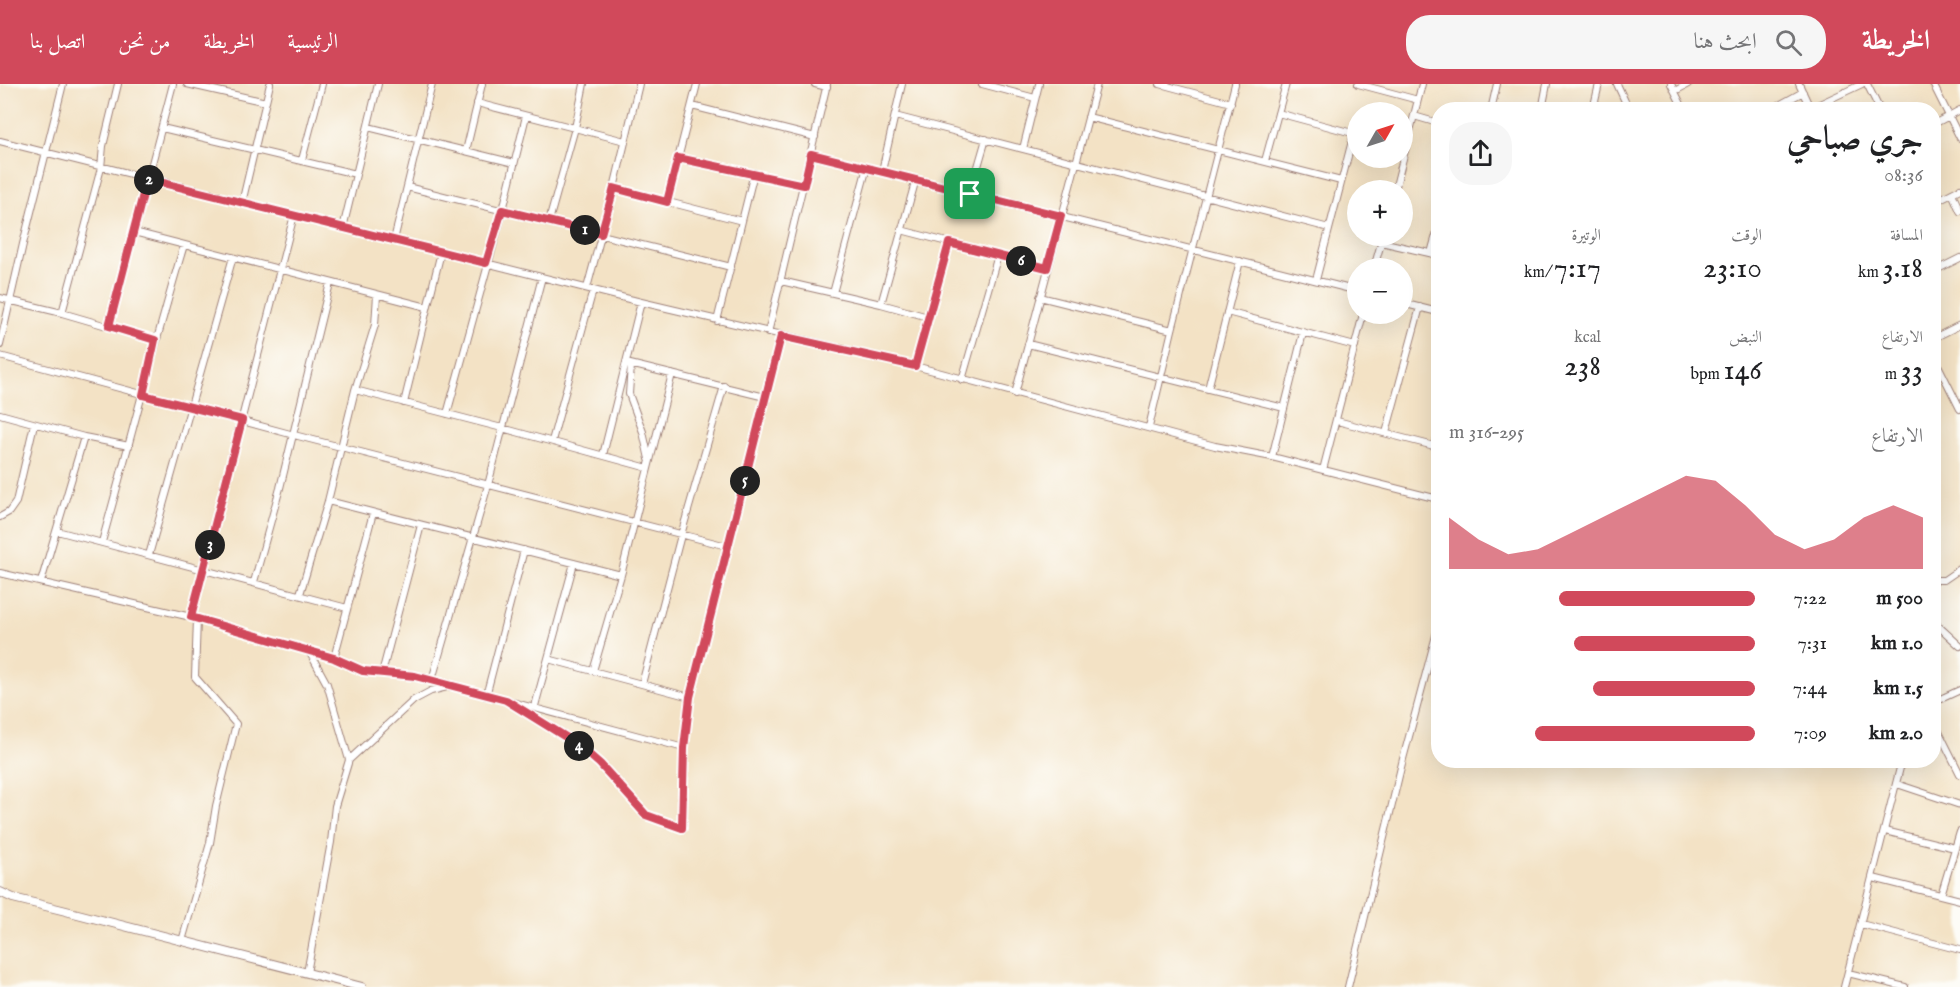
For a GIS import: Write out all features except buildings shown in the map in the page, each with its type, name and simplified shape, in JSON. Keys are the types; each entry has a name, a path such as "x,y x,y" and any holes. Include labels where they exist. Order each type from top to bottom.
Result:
{"main road":[{"path":"0,892 362,987"}],"street":[{"path":"0,345 63,84"},
{"path":"62,313 101,168 118,84"},
{"path":"109,326 173,84"},
{"path":"187,84 266,102"},
{"path":"222,92 224,84"},
{"path":"242,203 270,84"},
{"path":"302,160 322,84"},
{"path":"343,228 378,84"},
{"path":"394,240 432,84"},
{"path":"466,151 482,84"},
{"path":"549,221 575,129 584,84"},
{"path":"552,441 639,84"},
{"path":"667,202 697,84"},
{"path":"768,333 827,86 815,84"},
{"path":"882,171 902,84"},
{"path":"982,84 1035,98"},
{"path":"1023,149 1039,84"},
{"path":"1015,394 1097,84"},
{"path":"1160,84 1231,103"},
{"path":"1149,427 1235,84"},
{"path":"1265,161 1286,84"},
{"path":"1358,84 1418,99"},
{"path":"1413,119 1422,84"},
{"path":"1493,102 1497,84"},
{"path":"1544,102 1547,84"},
{"path":"1595,102 1599,84"},
{"path":"1617,84 1625,102"},
{"path":"1671,84 1680,102"},
{"path":"1675,91 1688,84"},
{"path":"1799,84 1808,102"},
{"path":"1825,102 1862,84"},
{"path":"1867,84 1876,102"},
{"path":"1933,84 1960,138"},
{"path":"1785,102 1803,92"},
{"path":"477,104 625,141"},
{"path":"692,106 815,136"},
{"path":"1941,120 1960,110"},
{"path":"1278,113 1347,132"},
{"path":"447,414 526,116"},
{"path":"895,116 1329,228"},
{"path":"1414,116 1431,121"},
{"path":"1088,117 1341,181"},
{"path":"368,127 514,164"},
{"path":"162,128 357,174"},
{"path":"970,194 986,139"},
{"path":"0,141 717,321 915,366 1215,446 1272,457 1431,497"},
{"path":"811,154 1347,288"},
{"path":"678,158 804,185"},
{"path":"1316,280 1347,162"},
{"path":"833,293 867,167"},
{"path":"717,321 754,173"},
{"path":"881,304 916,179"},
{"path":"407,188 731,267"},
{"path":"614,188 742,221"},
{"path":"1941,198 1960,189"},
{"path":"1952,193 1960,211"},
{"path":"182,941 210,843 216,806 236,724 195,676 194,618 204,569 294,215"},
{"path":"901,230 1047,268"},
{"path":"134,232 427,308"},
{"path":"915,366 949,243"},
{"path":"102,542 143,395 155,340 184,246"},
{"path":"1408,246 1431,253"},
{"path":"404,403 441,252"},
{"path":"962,380 998,255"},
{"path":"149,555 233,257"},
{"path":"1941,268 1960,258"},
{"path":"1208,389 1240,261"},
{"path":"432,680 488,484 542,277"},
{"path":"781,281 928,317"},
{"path":"254,582 294,435 330,283"},
{"path":"300,594 328,501 355,390 375,325 377,295"},
{"path":"1040,297 1172,330"},
{"path":"0,298 155,340"},
{"path":"603,455 629,364 641,302"},
{"path":"1413,305 1431,310"},
{"path":"1386,433 1420,307"},
{"path":"1227,312 1355,346"},
{"path":"1323,470 1360,324"},
{"path":"1941,334 1960,325"},
{"path":"1272,457 1303,333"},
{"path":"506,700 577,744 600,764 646,815 682,828 684,748 690,697 781,336"},
{"path":"1028,344 1284,408"},
{"path":"0,356 294,435 727,546"},
{"path":"629,364 765,396"},
{"path":"629,364 629,394 644,432 649,465"},
{"path":"1941,373 1960,408"},
{"path":"593,671 621,575 672,374"},
{"path":"642,684 681,535 724,386"},
{"path":"355,390 649,465"},
{"path":"0,414 84,437 129,446"},
{"path":"1337,421 1431,445"},
{"path":"0,517 9,512 16,502 34,423"},
{"path":"41,582 84,437"},
{"path":"328,501 621,575"},
{"path":"334,658 373,513"},
{"path":"382,673 421,525"},
{"path":"57,531 347,608"},
{"path":"486,696 524,550"},
{"path":"535,706 574,563"},
{"path":"1941,580 1960,569"},
{"path":"0,573 194,618 334,658 356,669 432,680 684,748"},
{"path":"1941,628 1960,646"},
{"path":"309,651 327,684 349,760"},
{"path":"1348,987 1403,759 1431,654"},
{"path":"548,659 690,697"},
{"path":"307,973 335,806 349,760 414,700 424,694 451,686"},
{"path":"1941,699 1960,690"},
{"path":"1941,736 1960,774"},
{"path":"1844,987 1900,768"},
{"path":"1897,784 1960,804"},
{"path":"1885,831 1954,848"},
{"path":"1941,895 1960,832"},
{"path":"1873,878 1960,900"},
{"path":"1861,924 1960,950"},
{"path":"1848,974 1905,987"}],"route":[{"path":"811,154 970,194 1061,216 1047,268 949,243 915,366 781,336 690,697 684,748 682,828 646,815 620,784 577,744 506,700 415,676 363,671 334,658 191,617 242,420 143,395 155,340 109,326 147,179 486,263 502,210 601,234 614,188 667,202 678,158 804,185 811,154"}]}
